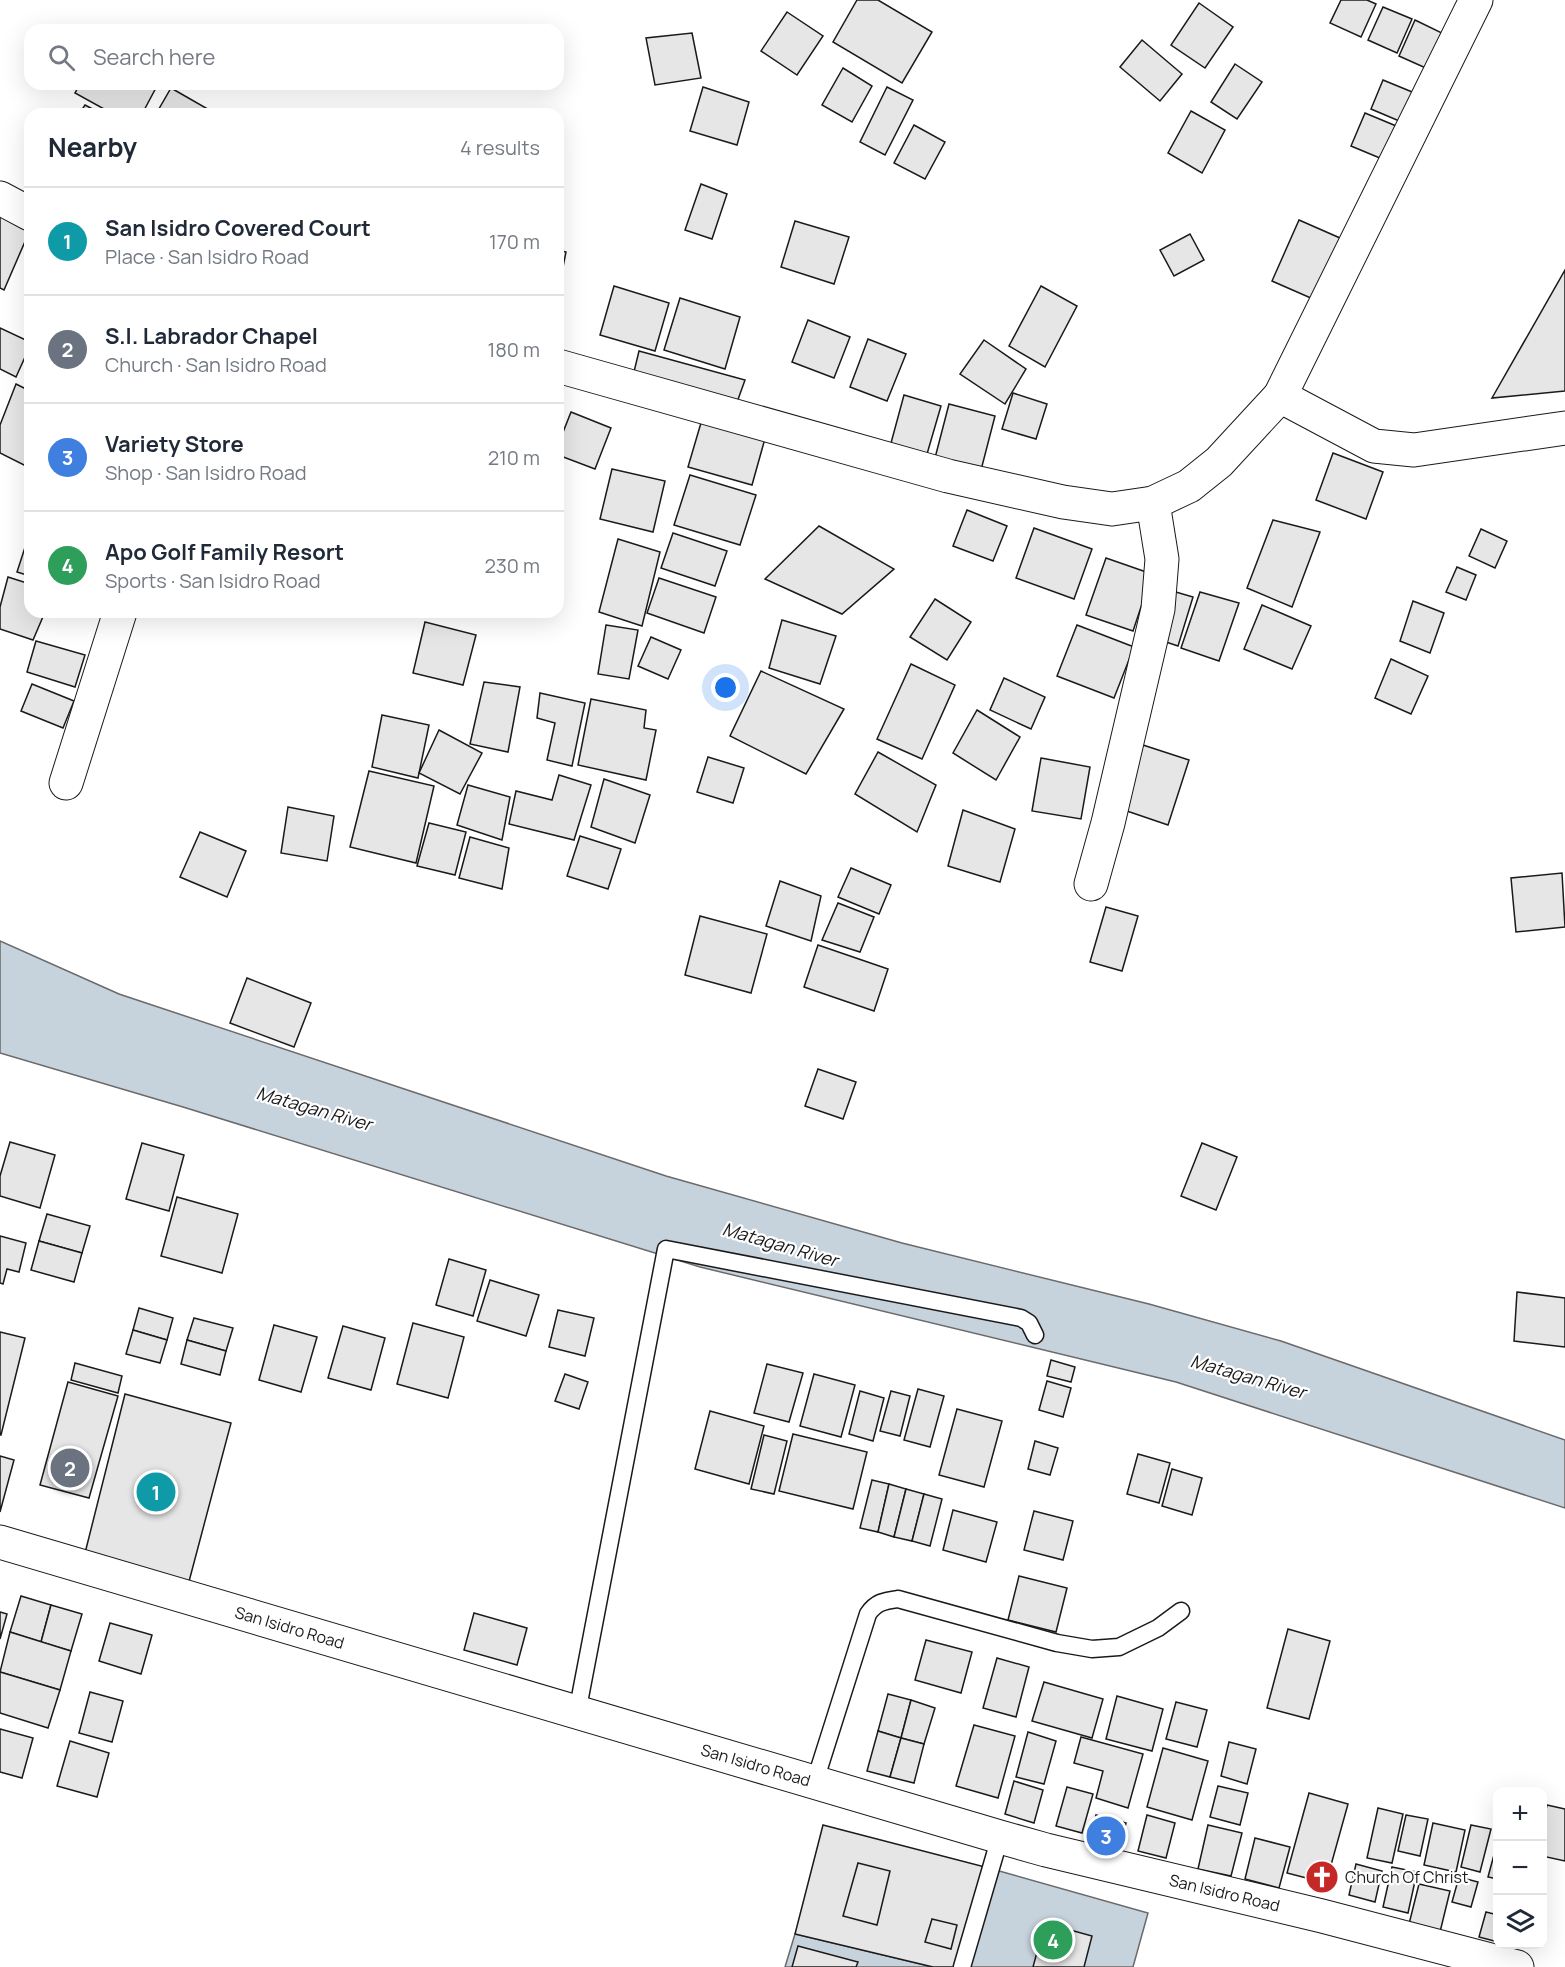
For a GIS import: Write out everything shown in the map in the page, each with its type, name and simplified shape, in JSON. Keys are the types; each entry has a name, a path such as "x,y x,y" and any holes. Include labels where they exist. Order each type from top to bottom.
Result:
{"street":[{"path":"564,368 948,476 1063,502 1112,509 1153,503 1188,486 1219,462 1280,396 1476,0"},
{"path":"0,198 24,211"},
{"path":"1280,396 1374,446 1414,450 1565,428"},
{"path":"1091,884 1108,823 1158,609 1162,559 1153,503"},
{"path":"66,783 118,618"},
{"name":"San Isidro Road","path":"0,1542 1000,1837 1322,1916 1517,1967"}],"lane":[{"path":"578,1713 666,1249 1021,1318 1029,1323 1035,1335"},
{"path":"815,1781 868,1614 875,1605 883,1601 898,1599 1057,1642 1092,1649 1119,1647 1158,1628 1181,1611"},
{"path":"962,1967 1000,1837"}],"water":[{"name":"Matagan River","path":"0,941 119,994 666,1176 902,1243 1149,1304 1281,1341 1565,1440 1565,1508 1176,1382 700,1267 183,1107 0,1053"},
{"path":"985,1867 1148,1913 1133,1967 959,1967"},
{"path":"795,1934 933,1967 785,1967"}],"building":[{"path":"857,0 878,0 932,32 902,83 833,42"},
{"path":"1341,0 1367,0 1376,4 1361,37 1330,23"},
{"path":"1199,3 1233,27 1205,68 1171,45"},
{"path":"1383,7 1412,19 1397,53 1368,40"},
{"path":"787,12 823,36 797,75 761,51"},
{"path":"1415,20 1444,34 1428,69 1399,56"},
{"path":"692,33 701,78 655,85 646,38"},
{"path":"1142,40 1182,74 1160,101 1120,67"},
{"path":"1235,64 1262,82 1237,119 1211,102"},
{"path":"843,68 872,86 852,122 822,105"},
{"path":"1383,80 1417,94 1404,123 1371,109"},
{"path":"703,87 749,102 737,145 690,131"},
{"path":"887,87 913,100 885,155 860,142"},
{"path":"77,90 155,90 145,108 102,108 75,93"},
{"path":"170,90 174,90 206,108 159,108"},
{"path":"1191,111 1225,130 1202,173 1168,153"},
{"path":"1365,113 1401,128 1387,161 1351,146"},
{"path":"914,125 945,142 925,179 894,163"},
{"path":"701,184 727,194 712,239 685,230"},
{"path":"0,214 24,227 24,244 4,290 0,288"},
{"path":"1299,220 1340,238 1313,299 1272,281"},
{"path":"795,221 849,237 834,284 781,267"},
{"path":"1190,234 1204,260 1174,276 1160,250"},
{"path":"1565,270 1565,391 1492,398"},
{"path":"614,286 669,303 655,351 600,335"},
{"path":"1041,286 1077,306 1045,367 1009,346"},
{"path":"680,298 740,317 725,369 664,350"},
{"path":"808,320 850,337 834,378 792,362"},
{"path":"0,328 24,339 24,359 16,377 0,369"},
{"path":"868,339 906,354 887,401 850,387"},
{"path":"984,340 1026,369 1005,404 960,374"},
{"path":"639,351 745,380 736,405 633,376"},
{"path":"16,384 24,388 24,465 0,453 0,425"},
{"path":"1013,393 1047,404 1036,439 1002,429"},
{"path":"904,395 941,406 927,454 891,443"},
{"path":"949,404 995,416 981,470 935,458"},
{"path":"571,412 611,428 595,469 564,457 564,430"},
{"path":"703,416 766,435 752,485 688,467"},
{"path":"1333,453 1383,472 1366,519 1316,500"},
{"path":"612,469 665,481 653,532 600,519"},
{"path":"690,475 756,495 740,545 674,525"},
{"path":"967,510 1007,526 993,561 953,546"},
{"path":"1273,520 1320,532 1292,607 1247,588"},
{"path":"819,526 894,569 842,614 765,579"},
{"path":"1034,528 1092,549 1074,599 1016,578"},
{"path":"1481,529 1507,541 1495,568 1469,556"},
{"path":"673,533 727,551 715,586 661,568"},
{"path":"618,539 660,552 642,626 599,612"},
{"path":"24,550 24,574 17,572"},
{"path":"1106,558 1152,574 1133,631 1086,615"},
{"path":"1457,567 1476,575 1466,600 1446,592"},
{"path":"8,577 24,582 24,618 42,618 33,640 0,629 0,607"},
{"path":"659,578 716,597 704,633 647,613"},
{"path":"1169,590 1193,597 1178,646 1154,638"},
{"path":"1200,592 1239,603 1219,661 1181,648"},
{"path":"935,599 971,622 947,660 910,637"},
{"path":"1413,601 1444,613 1430,653 1400,641"},
{"path":"1262,605 1311,626 1292,669 1244,649"},
{"path":"782,620 836,636 820,684 769,668"},
{"path":"425,622 476,635 463,685 413,673"},
{"path":"606,625 638,630 629,679 598,674"},
{"path":"1077,625 1134,647 1114,698 1057,676"},
{"path":"651,637 681,650 668,679 638,666"},
{"path":"36,641 85,655 75,687 27,672"},
{"path":"1391,659 1428,676 1411,714 1375,698"},
{"path":"911,664 955,685 922,759 877,739"},
{"path":"761,671 844,709 806,774 730,736"},
{"path":"1004,678 1045,697 1031,729 990,710"},
{"path":"484,682 520,687 508,752 470,744"},
{"path":"32,684 74,701 63,728 21,711"},
{"path":"540,693 585,703 572,766 547,760 555,723 537,718"},
{"path":"591,699 646,710 644,728 656,730 646,780 578,765"},
{"path":"977,710 1020,737 996,780 953,753"},
{"path":"382,715 429,725 418,778 372,767"},
{"path":"439,730 482,753 460,794 419,773"},
{"path":"1143,745 1189,760 1168,825 1121,809"},
{"path":"878,752 936,785 917,832 855,794"},
{"path":"708,757 744,768 733,803 697,792"},
{"path":"1041,758 1090,767 1081,819 1032,811"},
{"path":"369,771 434,786 416,863 350,847"},
{"path":"559,775 591,785 574,840 509,824 516,791 552,800"},
{"path":"604,779 650,795 635,843 591,827"},
{"path":"468,785 510,797 502,840 457,825"},
{"path":"288,807 334,816 327,861 281,853"},
{"path":"963,810 1015,829 1000,882 948,866"},
{"path":"429,823 466,832 455,875 417,866"},
{"path":"200,832 246,851 227,897 180,877"},
{"path":"580,836 621,849 608,889 567,876"},
{"path":"470,837 509,848 502,889 459,878"},
{"path":"851,868 891,885 879,914 838,897"},
{"path":"1562,873 1565,927 1516,932 1511,878"},
{"path":"780,881 821,896 811,941 766,926"},
{"path":"838,903 874,917 860,952 822,940"},
{"path":"1106,907 1138,916 1122,971 1090,962"},
{"path":"700,916 767,934 751,993 685,975"},
{"path":"818,945 888,969 874,1011 804,987"},
{"path":"247,978 311,1003 294,1047 230,1023"},
{"path":"818,1069 856,1082 843,1119 805,1106"},
{"path":"10,1142 55,1155 40,1208 0,1196 0,1176"},
{"path":"142,1143 184,1155 169,1211 126,1199"},
{"path":"1202,1143 1237,1157 1216,1210 1181,1196"},
{"path":"177,1197 238,1214 222,1273 161,1256"},
{"path":"47,1214 90,1226 82,1253 39,1241"},
{"path":"0,1236 26,1243 19,1272 7,1269 3,1284 0,1283"},
{"path":"39,1241 82,1253 74,1282 31,1270"},
{"path":"449,1259 486,1270 473,1316 436,1305"},
{"path":"490,1280 539,1295 526,1336 477,1321"},
{"path":"1517,1292 1565,1298 1565,1347 1514,1341"},
{"path":"139,1308 173,1318 167,1340 133,1330"},
{"path":"558,1310 594,1318 585,1356 549,1347"},
{"path":"194,1318 233,1328 226,1351 187,1340"},
{"path":"413,1323 464,1337 448,1398 397,1384"},
{"path":"274,1325 317,1337 301,1392 259,1380"},
{"path":"343,1326 385,1338 371,1390 328,1378"},
{"path":"133,1330 167,1340 160,1363 126,1354"},
{"path":"0,1332 25,1338 1,1435 0,1435"},
{"path":"187,1340 226,1351 220,1375 181,1364"},
{"path":"1051,1360 1075,1367 1071,1382 1047,1376"},
{"path":"75,1363 122,1376 118,1393 71,1380"},
{"path":"767,1364 803,1373 789,1422 754,1413"},
{"path":"565,1374 588,1382 579,1409 555,1401"},
{"path":"814,1374 855,1385 841,1437 800,1426"},
{"path":"1047,1381 1071,1388 1063,1417 1039,1410"},
{"path":"68,1382 118,1396 89,1498 40,1485"},
{"path":"918,1389 944,1396 930,1447 904,1440"},
{"path":"860,1391 884,1398 873,1441 849,1434"},
{"path":"891,1391 910,1396 900,1436 880,1431"},
{"path":"125,1394 231,1423 187,1589 83,1561"},
{"path":"957,1409 1002,1421 984,1487 939,1475"},
{"path":"710,1411 764,1426 749,1484 695,1469"},
{"path":"793,1434 867,1452 853,1509 779,1491"},
{"path":"764,1435 787,1441 774,1494 751,1489"},
{"path":"1035,1441 1058,1448 1050,1475 1028,1469"},
{"path":"1138,1454 1170,1463 1159,1503 1127,1494"},
{"path":"0,1456 14,1460 0,1512"},
{"path":"1172,1469 1202,1478 1192,1515 1162,1506"},
{"path":"872,1480 889,1484 878,1532 860,1528"},
{"path":"889,1484 906,1489 894,1537 878,1532"},
{"path":"906,1489 924,1494 912,1541 894,1537"},
{"path":"924,1494 942,1499 930,1546 912,1541"},
{"path":"953,1510 997,1522 986,1562 943,1550"},
{"path":"1034,1511 1073,1521 1063,1560 1024,1550"},
{"path":"1019,1576 1067,1588 1056,1632 1008,1620"},
{"path":"21,1596 51,1605 41,1642 10,1632"},
{"path":"51,1605 82,1614 71,1651 41,1642"},
{"path":"0,1612 7,1614 0,1639"},
{"path":"474,1613 527,1628 517,1665 464,1650"},
{"path":"110,1623 152,1635 141,1674 99,1661"},
{"path":"1288,1629 1330,1641 1309,1719 1267,1708"},
{"path":"10,1632 71,1651 60,1690 0,1672"},
{"path":"926,1640 972,1652 961,1693 915,1680"},
{"path":"997,1658 1029,1667 1016,1717 983,1708"},
{"path":"0,1672 60,1690 48,1728 0,1713"},
{"path":"1044,1682 1103,1699 1092,1738 1032,1721"},
{"path":"90,1692 123,1701 112,1742 79,1733"},
{"path":"888,1694 911,1700 901,1738 878,1731"},
{"path":"1117,1696 1163,1709 1152,1751 1106,1739"},
{"path":"911,1700 935,1708 924,1744 901,1738"},
{"path":"1176,1702 1207,1710 1197,1747 1166,1739"},
{"path":"974,1725 1015,1736 998,1798 956,1786"},
{"path":"0,1729 33,1738 22,1778 0,1772"},
{"path":"878,1731 901,1738 890,1777 867,1771"},
{"path":"1028,1732 1056,1741 1044,1784 1016,1777"},
{"path":"1081,1737 1143,1754 1128,1808 1096,1798 1103,1771 1074,1763"},
{"path":"901,1738 924,1744 914,1783 890,1777"},
{"path":"70,1741 109,1753 97,1797 57,1786"},
{"path":"1229,1742 1256,1749 1247,1784 1221,1776"},
{"path":"1163,1748 1208,1761 1192,1820 1147,1807"},
{"path":"1014,1781 1043,1790 1034,1823 1005,1814"},
{"path":"1218,1786 1248,1793 1240,1825 1210,1817"},
{"path":"1067,1787 1093,1794 1082,1833 1056,1826"},
{"path":"1309,1793 1348,1804 1326,1883 1287,1873"},
{"path":"1547,1805 1565,1809 1565,1861 1547,1857"},
{"path":"1378,1808 1403,1814 1392,1863 1367,1858"},
{"path":"1096,1815 1126,1823 1119,1850 1089,1842"},
{"path":"1147,1815 1175,1823 1166,1858 1138,1851"},
{"path":"1406,1815 1428,1819 1420,1856 1398,1851"},
{"path":"1433,1823 1465,1830 1456,1872 1424,1865"},
{"path":"823,1825 985,1867 959,1967 933,1967 795,1934"},
{"path":"1208,1825 1242,1833 1231,1876 1198,1869"},
{"path":"1471,1825 1491,1829 1480,1872 1461,1867"},
{"path":"1255,1838 1290,1847 1279,1888 1245,1879"},
{"path":"1493,1858 1493,1878 1488,1877"},
{"path":"858,1863 890,1871 877,1925 843,1916"},
{"path":"1356,1864 1382,1871 1375,1902 1349,1895"},
{"path":"1392,1867 1417,1872 1408,1913 1383,1907"},
{"path":"1459,1877 1478,1882 1471,1907 1452,1902"},
{"path":"1419,1884 1450,1891 1440,1932 1409,1924"},
{"path":"1486,1912 1493,1914 1493,1941 1479,1937"},
{"path":"932,1919 957,1925 951,1949 925,1942"},
{"path":"1045,1923 1092,1936 1084,1967 1033,1967"},
{"path":"798,1946 858,1962 856,1967 792,1967"}],"place":[{"name":"S.I. Labrador Chapel","path":"70,1468"},
{"name":"San Isidro Covered Court","path":"156,1492"},
{"name":"Variety Store","path":"1106,1836"},
{"name":"Church Of Christ","path":"1322,1877"},
{"name":"Apo Golf Family Resort","path":"1053,1940"}]}
